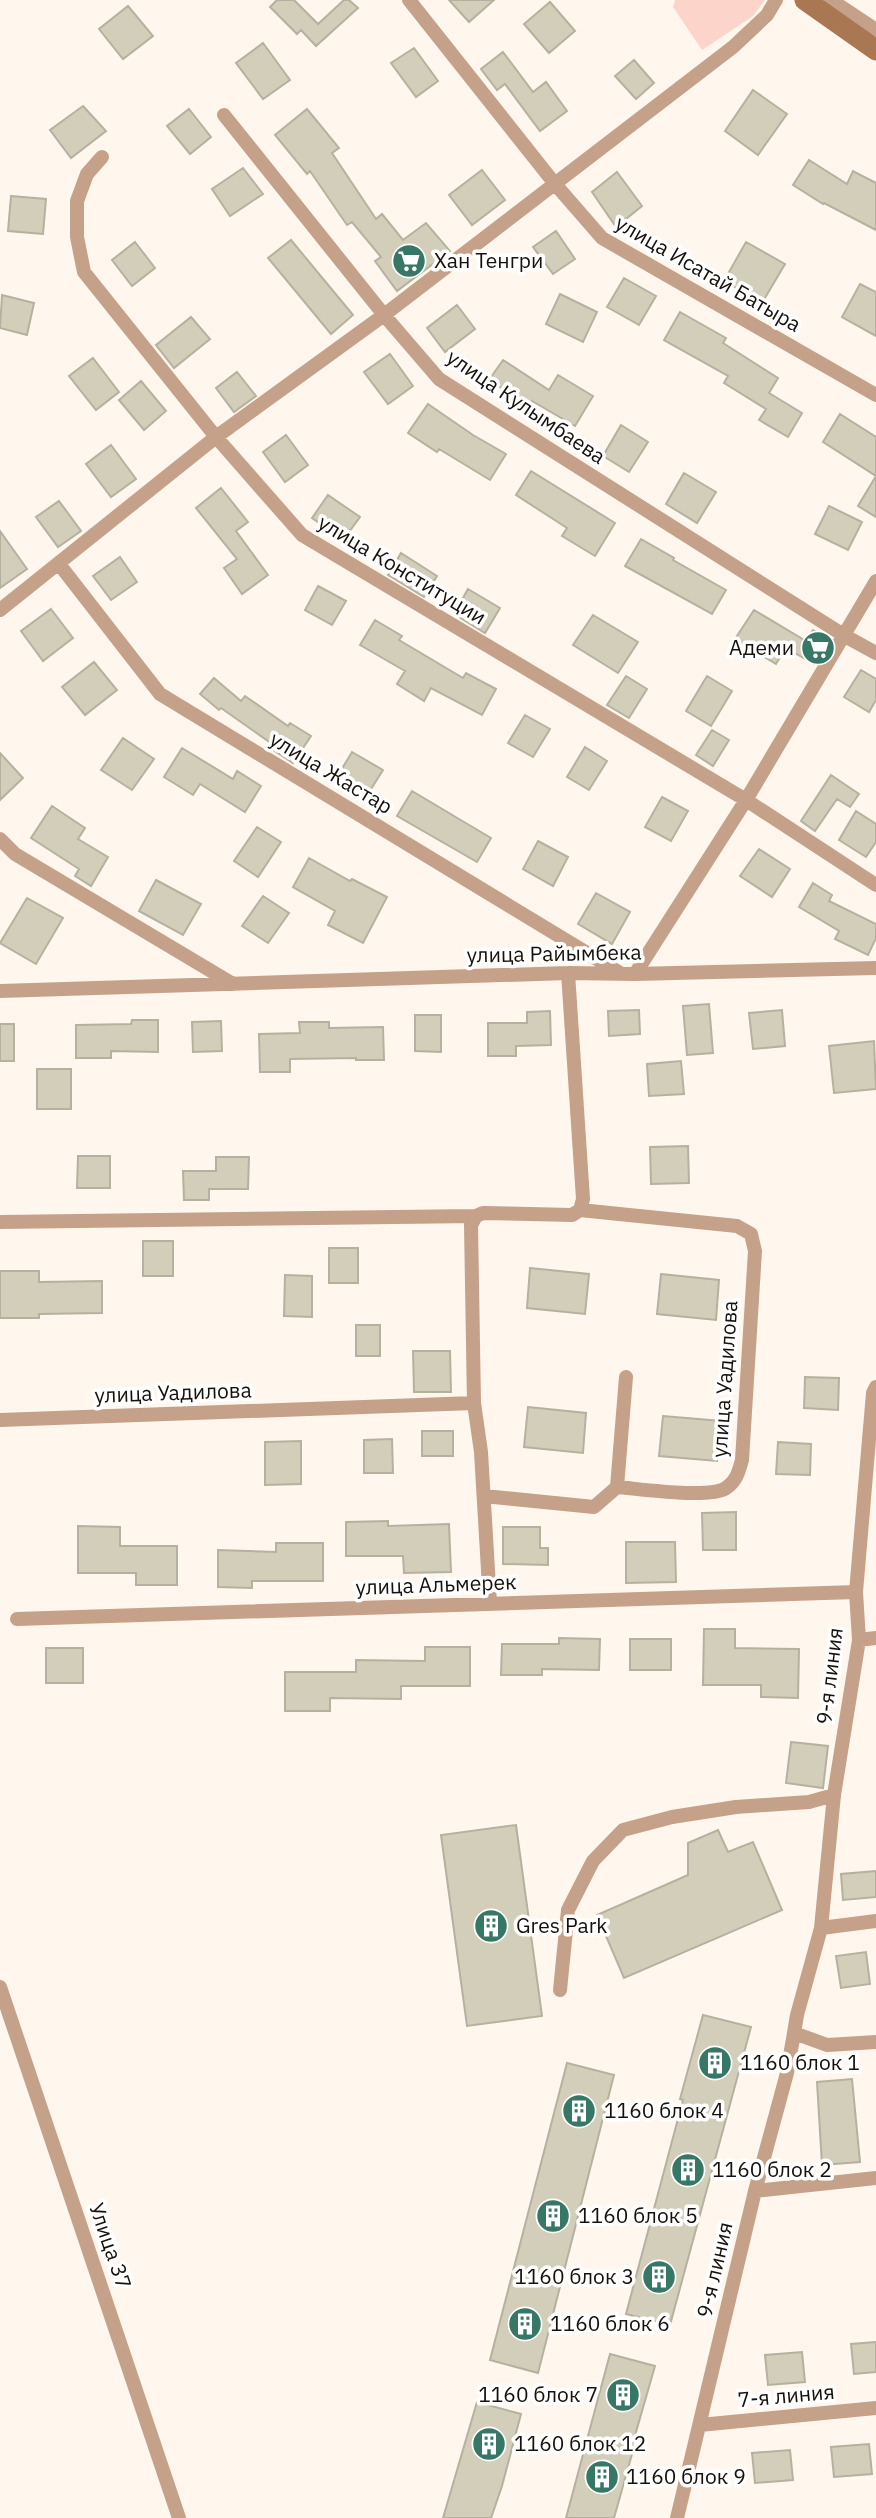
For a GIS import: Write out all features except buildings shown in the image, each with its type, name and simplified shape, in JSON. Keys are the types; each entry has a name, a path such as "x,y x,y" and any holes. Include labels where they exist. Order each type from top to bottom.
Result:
{"main road":[{"path":"816,1 876,50"}],"street":[{"name":"улица Исатай Батыра","path":"410,0 555,184 602,238 876,395"},
{"path":"0,610 216,437 384,315 733,47 767,15 776,0"},
{"path":"816,1 845,4 854,0"},
{"path":"816,1 876,30"},
{"name":"улица Кулымбаева","path":"224,115 384,315 439,379 876,653"},
{"name":"улица Конституции","path":"102,157 87,174 77,201 77,237 84,272 216,437 302,535 746,800 876,885"},
{"name":"улица Жастар","path":"59,564 160,694 628,974"},
{"path":"628,974 746,800 876,581"},
{"path":"0,839 15,854 234,984"},
{"name":"улица Райымбека","path":"0,991 568,973 876,968"},
{"path":"0,1222 476,1216 492,1212 572,1214 580,1210 583,1199 568,973"},
{"name":"улица Уадилова","path":"580,1210 737,1226 751,1234 755,1251 742,1460 738,1475 726,1488 710,1494 617,1487"},
{"path":"476,1216 471,1225 474,1403 481,1452 490,1604"},
{"path":"484,1496 594,1507 617,1487 626,1377"},
{"name":"9-я линия","path":"677,2518 755,2191 787,2073 797,2015 821,1928 834,1795 859,1640 856,1592 873,1393 876,1387"},
{"name":"улица Уадилова","path":"0,1420 474,1403"},
{"name":"улица Альмерек","path":"17,1619 856,1592"},
{"path":"859,1640 876,1638"},
{"path":"560,1990 568,1910 593,1861 623,1830 672,1817 736,1807 810,1802 834,1795"},
{"path":"821,1928 876,1921"},
{"name":"Улица 37","path":"0,1987 179,2518"},
{"path":"794,2033 827,2045 876,2042"},
{"path":"755,2191 876,2178"},
{"name":"7-я линия","path":"700,2425 876,2409"}],"shaded area":[{"path":"675,0 765,0 753,16 702,50 673,7"}],"place":[{"name":"Хан Тенгри","path":"409,261"},
{"name":"Адеми","path":"818,648"},
{"name":"Gres Park","path":"491,1926"},
{"name":"1160 блок 1","path":"715,2063"},
{"name":"1160 блок 4","path":"579,2111"},
{"name":"1160 блок 2","path":"688,2170"},
{"name":"1160 блок 5","path":"553,2216"},
{"name":"1160 блок 3","path":"659,2277"},
{"name":"1160 блок 6","path":"525,2324"},
{"name":"1160 блок 7","path":"623,2395"},
{"name":"1160 блок 12","path":"489,2444"},
{"name":"1160 блок 9","path":"602,2477"}]}
